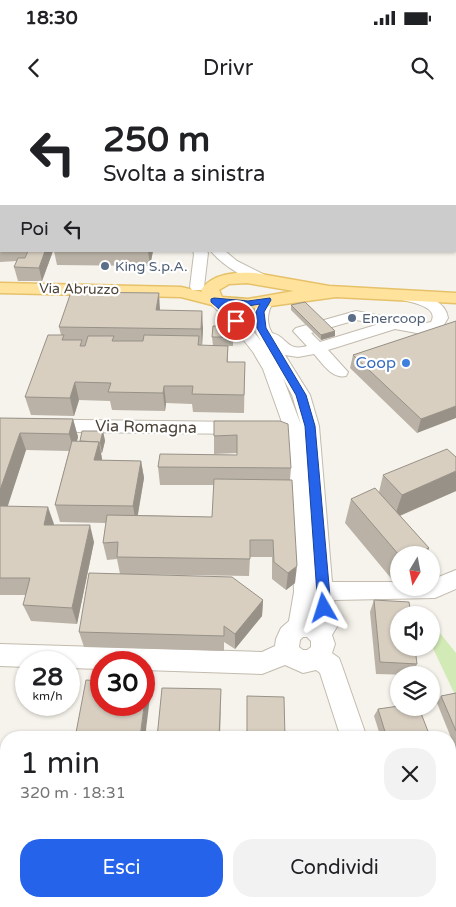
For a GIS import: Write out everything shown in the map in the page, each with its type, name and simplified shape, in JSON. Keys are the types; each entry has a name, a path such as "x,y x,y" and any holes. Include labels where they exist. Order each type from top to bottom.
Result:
{"main road":[{"name":"Via Abruzzo","path":"157,291 245,278 338,292"},
{"path":"264,280 275,288 275,292 267,300"},
{"path":"214,300 210,290 213,285 220,281"},
{"name":"Via Abruzzo","path":"0,288 181,292 220,302 248,304 338,292"},
{"path":"338,292 436,297 456,300"}],"street":[{"path":"197,286 200,252"},
{"path":"219,253 248,274 264,280"},
{"path":"219,253 223,271 220,281"},
{"path":"340,372 301,331 356,315 408,327 430,329 438,325 441,318 440,312 434,306 424,301 398,295"},
{"path":"0,655 262,663 289,652 302,661 315,659 305,592 298,459 293,428 274,377 260,350 236,321 214,300"},
{"path":"267,300 260,312 261,328 301,395 310,426 326,625 312,639"},
{"path":"261,328 283,350 294,353 318,348 400,324"},
{"name":"Via Romagna","path":"0,425 254,428"},
{"path":"273,428 293,428"},
{"path":"322,591 407,591 435,588 456,579"},
{"path":"312,639 330,666 352,731"}],"green space":[{"path":"440,633 456,653 456,697 437,656 440,656"}],"building":[{"path":"28,252 45,252 39,268 14,267 18,258 25,258"},
{"path":"71,292 159,293 156,310 202,311 201,329 59,327"},
{"path":"305,302 335,331 321,335 291,305"},
{"path":"456,321 456,406 421,419 353,355"},
{"path":"213,326 224,326 224,330 233,330 233,337 212,337"},
{"path":"48,335 64,335 62,340 82,340 80,346 85,346 88,336 114,336 112,341 143,341 144,335 199,336 198,345 228,346 227,362 245,362 244,395 192,394 193,386 164,386 163,393 108,392 111,383 75,382 70,398 25,397"},
{"path":"0,418 73,419 69,434 20,433 0,490"},
{"path":"214,421 280,421 288,424 291,468 158,467 160,454 237,455 237,435 214,436"},
{"path":"82,431 103,431 100,443 80,441"},
{"path":"72,441 99,442 94,460 141,461 133,506 55,505"},
{"path":"447,449 456,457 456,471 402,495 383,475"},
{"path":"214,479 292,480 297,566 288,573 274,562 273,540 250,540 250,559 117,557 118,542 103,543 107,515 212,517"},
{"path":"375,488 427,546 391,546 351,499"},
{"path":"0,506 48,507 44,525 90,525 72,608 23,605 30,578 0,578"},
{"path":"89,573 232,577 263,600 235,634 224,626 224,636 79,632"},
{"path":"374,600 409,602 410,606 390,606 390,656 416,656 417,664 380,662"},
{"path":"86,680 90,680 90,716 143,716 141,731 76,731"},
{"path":"162,688 221,689 219,731 158,731"},
{"path":"456,693 456,731 441,696"},
{"path":"247,696 284,697 285,731 247,731"},
{"path":"390,707 390,716 422,716 428,731 385,731 378,709"}],"place":[{"name":"King S.p.A.","path":"105,266"},
{"name":"Enercoop","path":"352,318"},
{"name":"Coop","path":"406,363"}],"route":[{"path":"236,321 214,300 235,304 248,304 267,300 260,312 261,328 301,395 310,426 324,608"}]}
